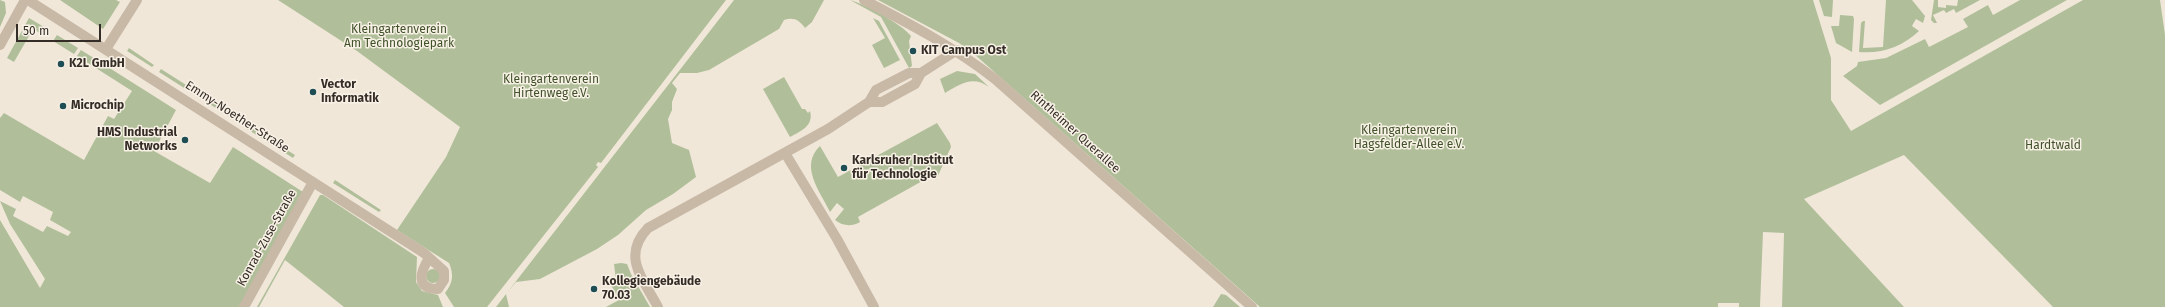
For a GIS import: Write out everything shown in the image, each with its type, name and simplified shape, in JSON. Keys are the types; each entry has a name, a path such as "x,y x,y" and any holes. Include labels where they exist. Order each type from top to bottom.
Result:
{"street":[{"path":"0,45 25,0"},
{"name":"Emmy-Noether-Straße","path":"28,0 429,258"},
{"path":"106,49 137,0"},
{"name":"Rintheimer Querallee","path":"864,0 957,50 995,78 1252,307"},
{"path":"658,307 637,269 634,249 640,237 648,228 761,164 785,153 828,129 869,102 876,90 909,73 921,73 957,50"},
{"path":"785,153 837,239 874,307"},
{"name":"Konrad-Zuse-Straße","path":"244,307 313,182"}],"green space":[{"path":"0,0 5,2 6,13 0,27"},
{"path":"60,0 116,0 120,2 103,29"},
{"name":"Kleingartenverein Hirtenweg e.V.","path":"278,0 726,0 601,163 598,162 596,165 598,167 487,307 454,307 445,293 450,286 452,279 452,271 449,263 397,230 446,157 460,127 357,51"},
{"path":"734,0 824,0 812,22 805,28 796,20 784,20 779,29 709,70 697,73 680,73 672,83 677,89 672,102 672,110 668,119 672,143 689,150 696,177 673,194 646,210 618,235 597,249 540,279 516,282 507,293"},
{"path":"850,0 883,15 900,26 911,36 909,41 912,66 909,68 881,17"},
{"path":"878,0 1813,0 1831,58 1831,100 1851,131 2083,0 2160,0 2165,35 2165,307 2053,307 1904,155 1804,199 1904,307 1782,307 1784,233 1763,232 1760,307 1739,307 1739,303 1718,303 1718,307 1260,307 974,54 959,43"},
{"path":"1819,0 1833,0 1832,17 1824,16"},
{"path":"1886,0 1912,0 1925,16 1923,23 1916,19 1912,26 1919,31 1906,41 1891,48 1876,52 1859,52 1861,23 1863,21 1865,21 1863,48 1883,47"},
{"path":"1934,0 1938,0 1938,7 1946,8 1946,5 1957,6 1958,0 1980,0 1956,13 1954,9 1946,13 1944,10 1933,15 1937,23 1934,23 1931,20"},
{"path":"2020,0 2067,0 1880,105 1843,76 1857,66 1858,62 1886,58 1925,39 1929,47 1968,27 1963,19 1988,5 1993,15"},
{"path":"1840,15 1853,16 1854,19 1852,52 1836,43 1831,26 1839,26"},
{"path":"29,18 49,30 45,36 33,29 14,62 7,58"},
{"path":"873,18 879,21 900,60 884,68 872,45 885,38"},
{"path":"57,35 78,48 74,54 53,41"},
{"path":"129,48 154,65 152,67 127,51"},
{"path":"81,50 176,110 154,151 210,183 233,147 303,192 239,307 0,307 0,220 40,288 45,279 10,224 0,201 16,209 13,216 43,232 47,226 68,236 71,232 50,220 53,212 23,196 20,202 0,190 0,118 4,113 84,160 108,116 114,119 132,91 77,56"},
{"path":"161,69 243,121 241,124 159,72"},
{"path":"957,71 975,74 989,87 983,83 972,81 961,84 945,93 940,79"},
{"path":"784,77 802,109 805,109 808,113 810,111 811,116 806,127 790,137 763,89"},
{"path":"937,123 951,147 936,180 933,175 858,217 860,222 857,224 841,224 835,220 844,209 837,203 830,212 813,179 811,170 811,162 814,154 820,146 838,177"},
{"path":"249,126 295,155 293,158 247,129"},
{"path":"335,180 381,210 379,212 333,183"},
{"path":"320,195 323,195 417,257 416,282 422,291 438,295 443,307 344,307 285,260 259,307 257,307"},
{"path":"614,264 627,264 650,307 606,307 619,300 611,285 616,280"},
{"path":"430,269 436,269 440,273 440,279 436,283 430,283 426,279 426,273"},
{"path":"506,294 509,307 496,307"},
{"path":"1221,294 1226,295 1240,307 1213,307"}],"place":[{"name":"KIT Campus Ost","path":"913,51"},
{"name":"K2L GmbH","path":"61,64"},
{"name":"Vector Informatik","path":"313,92"},
{"name":"Microchip","path":"63,106"},
{"name":"HMS Industrial Networks","path":"185,140"},
{"name":"Karlsruher Institut für Technologie","path":"844,168"},
{"name":"Kollegiengebäude 70.03","path":"594,289"}],"park label":[{"name":"Kleingartenverein Am Technologiepark","path":"399,37"},
{"name":"Kleingartenverein Hagsfelder-Allee e.V.","path":"1409,138"},
{"name":"Hardtwald","path":"2053,146"}]}
